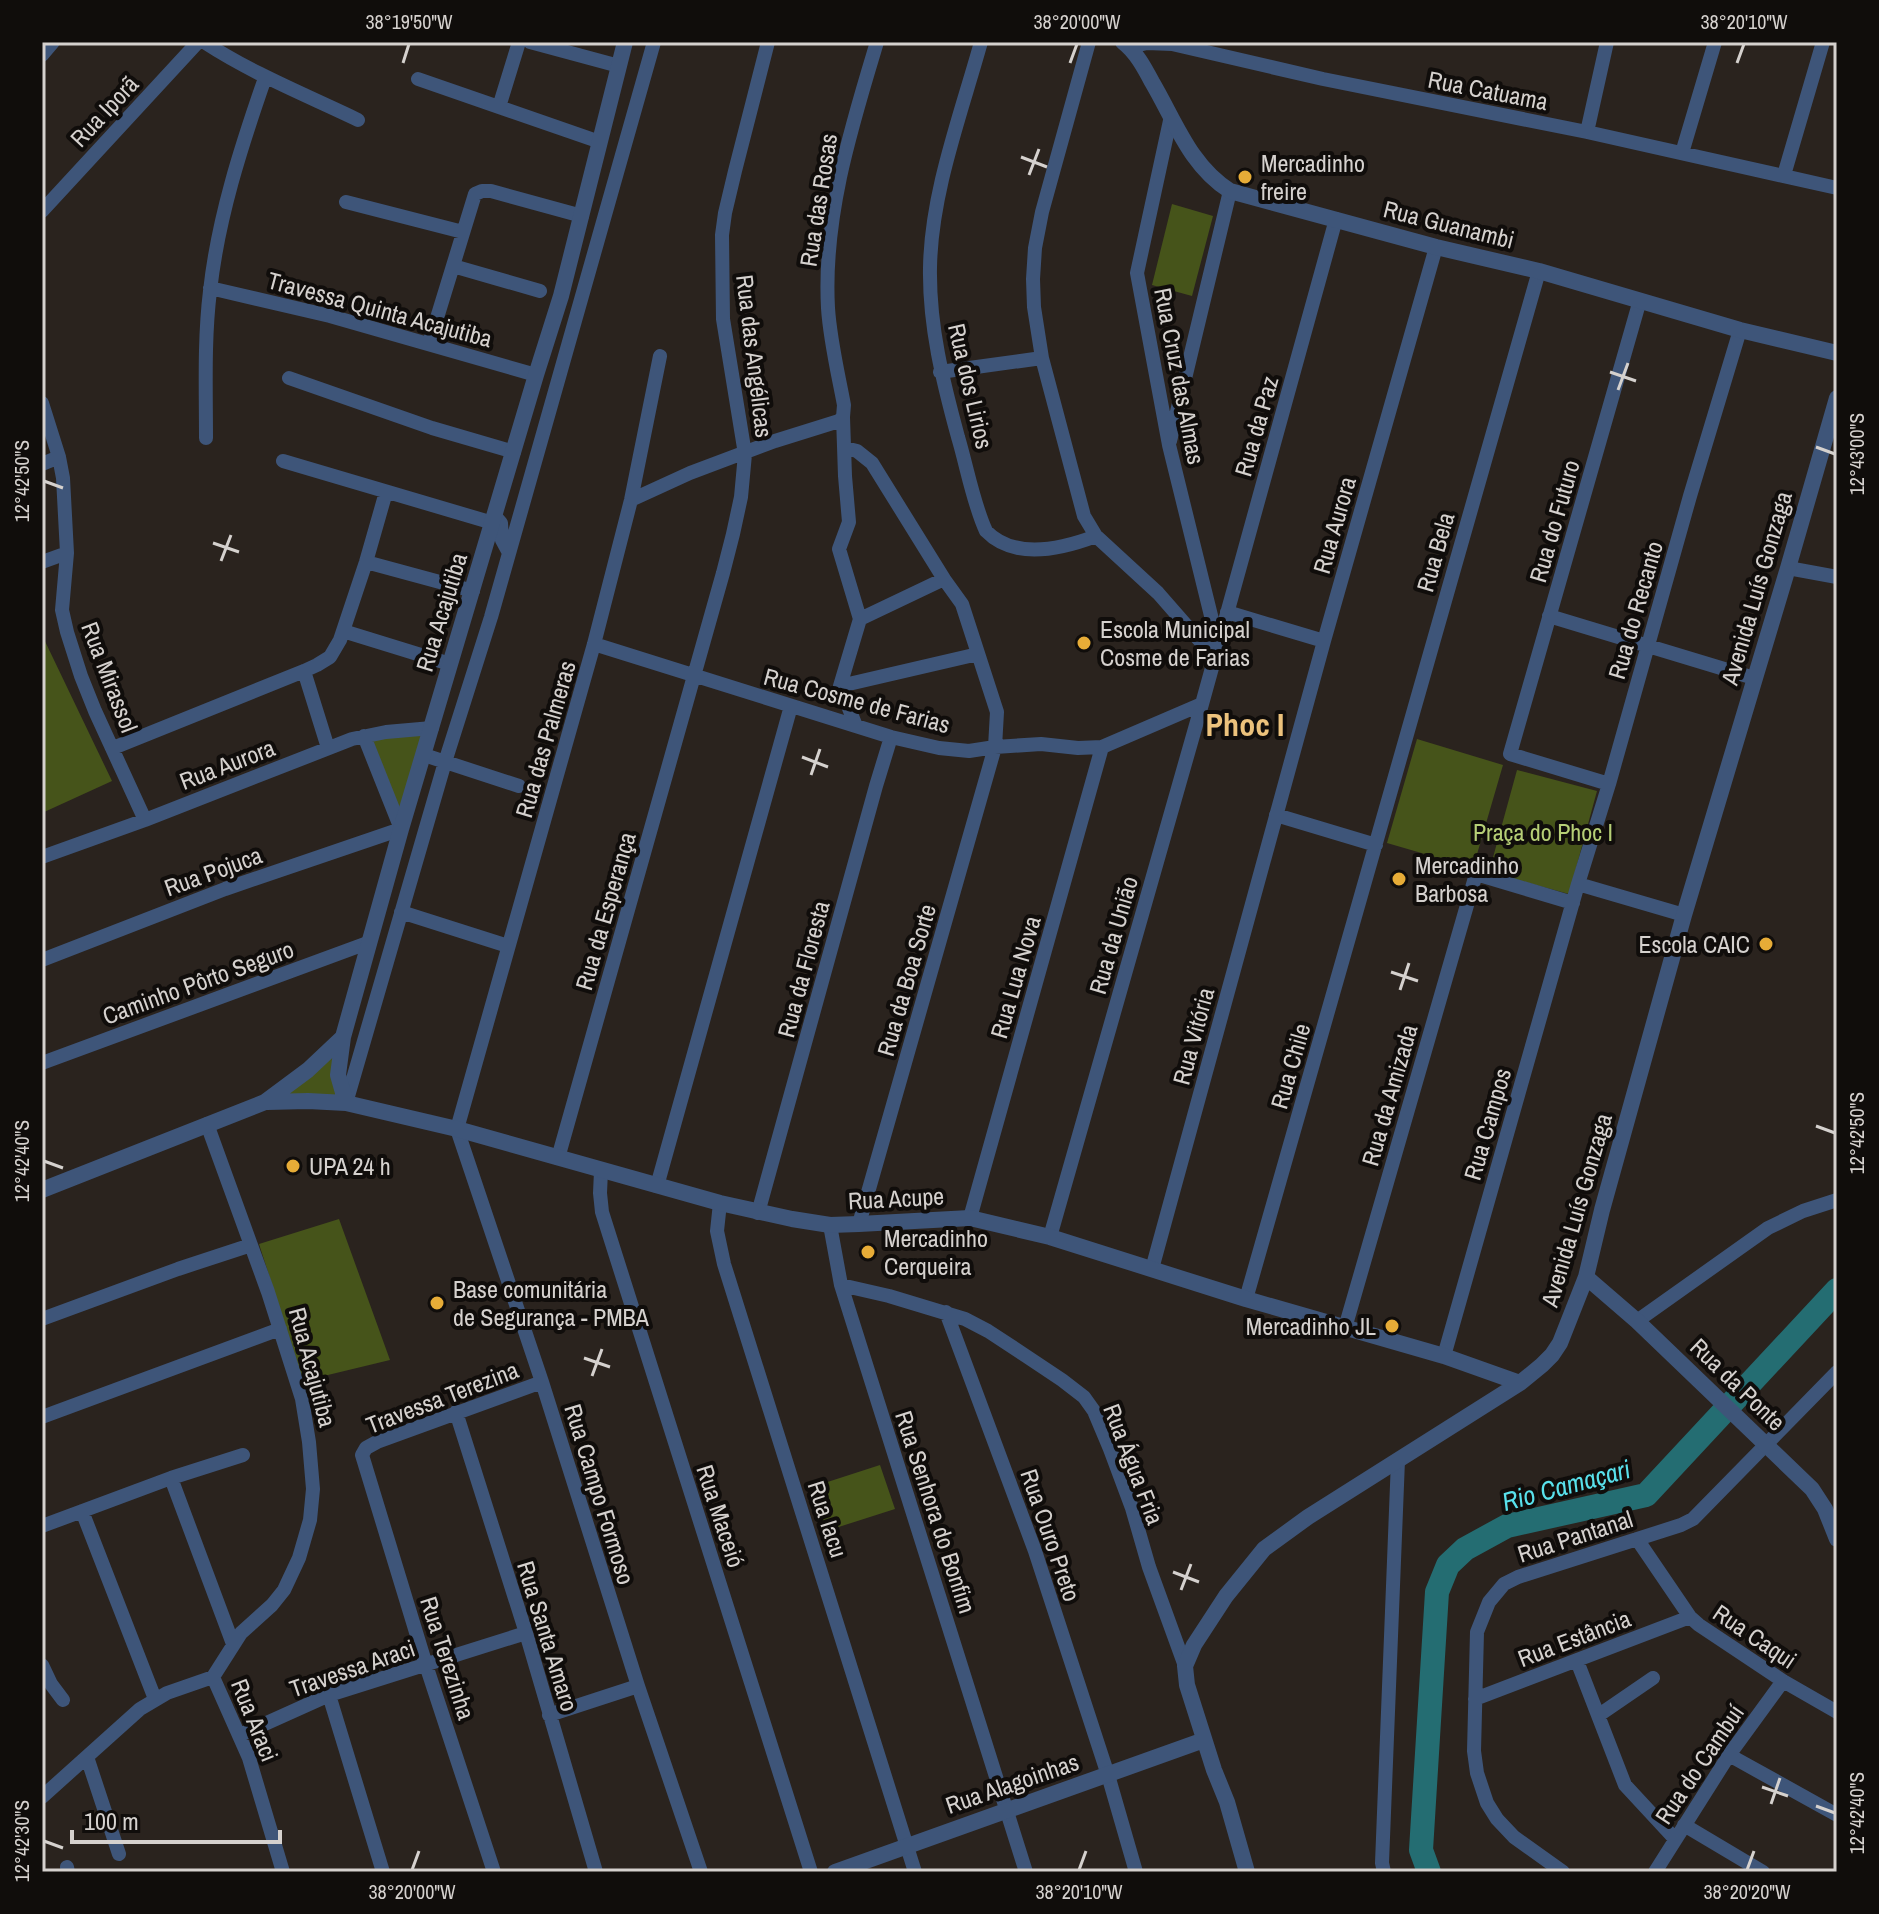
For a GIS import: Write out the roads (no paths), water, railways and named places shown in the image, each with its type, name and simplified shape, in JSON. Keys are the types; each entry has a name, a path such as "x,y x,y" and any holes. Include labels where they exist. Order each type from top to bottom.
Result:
{"street":[{"path":"42,55 53,42"},
{"name":"Rua Iporã","path":"42,211 198,42"},
{"path":"204,42 265,78 358,120"},
{"path":"499,107 519,42"},
{"path":"530,42 619,66"},
{"name":"Rua Acajutiba","path":"346,1103 338,1075 343,1037 401,829 564,287 625,42"},
{"path":"346,1103 509,553 654,42"},
{"name":"Rua das Angélicas","path":"694,676 741,497 745,454 723,319 722,235 731,185 768,42"},
{"name":"Rua das Rosas","path":"860,619 839,549 849,522 844,405 829,324 827,290 834,211 854,118 877,42"},
{"name":"Rua dos Lirios","path":"981,42 939,193 932,239 931,304 940,372 986,531 999,543 1030,549 1072,545 1096,536"},
{"path":"1089,42 1035,248 1034,307 1042,358 1084,516 1096,536 1216,650"},
{"path":"1587,132 1607,42"},
{"path":"1682,153 1715,42"},
{"path":"1784,175 1823,42"},
{"name":"Rua Catuama","path":"1126,44 1172,44 1837,188"},
{"name":"Rua Guanambi","path":"1126,44 1142,65 1194,160 1218,184 1230,191 1436,247 1539,271 1740,330 1837,353"},
{"path":"206,438 205,343 210,288 242,144 265,78"},
{"path":"418,79 600,142"},
{"name":"Rua Cruz das Almas","path":"1171,116 1137,273 1169,445 1216,650"},
{"path":"429,344 475,194 491,191 582,216"},
{"path":"1169,445 1230,191"},
{"path":"346,202 463,232"},
{"name":"Rua da Paz","path":"1216,650 1336,219"},
{"path":"575,245 595,250"},
{"name":"Rua Aurora","path":"1276,815 1436,247"},
{"path":"453,266 540,291"},
{"name":"Rua Bela","path":"1376,845 1539,271"},
{"path":"564,287 583,292"},
{"name":"Travessa Quinta Acajutiba","path":"210,288 289,305 536,375"},
{"name":"Rua do Futuro","path":"1609,784 1510,754 1640,300"},
{"name":"Rua do Recanto","path":"1573,903 1740,330"},
{"name":"Rua das Palmeras","path":"457,1129 594,644 631,500 660,356"},
{"path":"940,372 1042,358"},
{"path":"289,378 432,428 514,452"},
{"name":"Avenida Luís Gonzaga","path":"1185,1666 1194,1645 1226,1596 1264,1549 1308,1517 1520,1383 1552,1355 1560,1343 1586,1277 1684,915 1837,398"},
{"name":"Rua Mirassol","path":"42,403 63,478 67,553 62,610 67,632 81,676 145,820"},
{"path":"631,500 690,473 839,421 844,416"},
{"name":"Rua da Boa Sorte","path":"845,448 857,451 872,463 962,604 997,712 995,747 859,1224"},
{"path":"42,464 59,457"},
{"path":"283,461 494,520 501,523 502,540 509,553"},
{"path":"113,748 304,671 330,657 343,631 386,492"},
{"path":"42,562 67,553"},
{"path":"366,562 473,591"},
{"path":"1788,568 1837,577"},
{"path":"856,726 840,686 860,619 944,579"},
{"path":"1227,612 1324,641"},
{"path":"1549,616 1754,678"},
{"path":"343,631 450,664"},
{"name":"Rua Cosme de Farias","path":"594,644 891,737 958,750 1041,744 1102,747 1202,704"},
{"name":"Rua da União","path":"1050,1237 1216,650"},
{"path":"840,686 978,654"},
{"path":"304,671 328,748"},
{"name":"Rua da Esperança","path":"558,1158 694,676"},
{"path":"657,1186 791,706"},
{"name":"Rua Aurora","path":"42,857 364,736 432,728"},
{"path":"364,736 401,829"},
{"name":"Rua da Floresta","path":"758,1213 891,737"},
{"name":"Rua Lua Nova","path":"970,1218 1102,747"},
{"path":"424,755 519,786"},
{"path":"1276,815 1376,845"},
{"name":"Rua Vitória","path":"1152,1269 1276,815"},
{"name":"Rua Pojuca","path":"42,960 225,889 401,829"},
{"name":"Rua Chile","path":"1246,1299 1376,845"},
{"name":"Rua da Amizada","path":"1345,1328 1476,874 1573,903"},
{"path":"1578,884 1684,915"},
{"name":"Rua Campos","path":"1444,1356 1573,903"},
{"path":"401,912 508,946"},
{"name":"Caminho Pôrto Seguro","path":"42,1063 370,942"},
{"path":"42,1190 265,1102 301,1076 343,1037"},
{"name":"Rua Acupe","path":"265,1102 346,1103 457,1129 758,1213 830,1225 970,1218 1050,1237 1246,1299 1444,1356 1520,1383"},
{"name":"Rua Acajutiba","path":"207,1124 297,1384 306,1419 313,1489 313,1503 299,1558 284,1590 241,1633 213,1677"},
{"name":"Rua Campo Formoso","path":"457,1129 701,1872"},
{"name":"Rua Maceió","path":"601,1171 602,1212 811,1872"},
{"path":"1637,1321 1768,1228 1803,1211 1837,1200"},
{"name":"Rua Iacu","path":"720,1203 718,1244 915,1872"},
{"name":"Rua Senhora do Bonfim","path":"830,1225 841,1285 1026,1872"},
{"path":"42,1319 251,1245"},
{"name":"Rua da Ponte","path":"1586,1277 1637,1321 1812,1489 1825,1509 1837,1539"},
{"name":"Rua Água Fria","path":"841,1285 946,1312 988,1331 1084,1397 1094,1411 1132,1508 1149,1567 1185,1666"},
{"name":"Rua Ouro Preto","path":"946,1312 1035,1551 1108,1775 1136,1872"},
{"path":"42,1417 280,1329"},
{"name":"Rua Pantanal","path":"1563,1872 1514,1837 1497,1819 1487,1803 1477,1773 1474,1751 1477,1632 1489,1602 1504,1584 1518,1577 1693,1519 1837,1372"},
{"name":"Travessa Terezina","path":"362,1457 366,1448 377,1442 542,1382"},
{"name":"Rua Santa Amaro","path":"456,1412 526,1633 596,1872"},
{"path":"42,1526 243,1455"},
{"name":"Rua Terezinha","path":"362,1457 494,1872"},
{"path":"1384,1872 1398,1460"},
{"path":"171,1478 233,1644"},
{"path":"82,1511 155,1699"},
{"name":"Rua Caqui","path":"1637,1539 1690,1617 1783,1681 1837,1712"},
{"name":"Rua Estância","path":"1475,1699 1690,1617"},
{"name":"Travessa Araci","path":"240,1735 329,1695 526,1633"},
{"path":"1577,1661 1625,1785 1675,1839"},
{"path":"42,1665 63,1700"},
{"path":"1185,1666 1187,1685 1247,1872"},
{"path":"42,1797 125,1721 155,1699 213,1677"},
{"name":"Rua Araci","path":"213,1677 249,1758 283,1872"},
{"path":"1599,1715 1653,1678"},
{"name":"Rua do Cambuí","path":"1655,1872 1729,1755 1783,1681"},
{"path":"549,1715 638,1686"},
{"path":"329,1695 383,1872"},
{"name":"Rua Alagoinhas","path":"835,1872 1204,1740"},
{"path":"1729,1755 1837,1815"},
{"path":"87,1757 119,1854"},
{"path":"1684,1825 1763,1872"}],"waterway":[{"name":"Rio Camaçari","path":"1429,1872 1421,1850 1437,1592 1448,1565 1465,1549 1507,1526 1646,1495 1837,1290"}],"place":[{"name":"Mercadinho freire","path":"1245,177"},
{"name":"Escola Municipal Cosme de Farias","path":"1084,643"},
{"name":"Mercadinho Barbosa","path":"1399,879"},
{"name":"Escola CAIC","path":"1766,944"},
{"name":"UPA 24 h","path":"293,1166"},
{"name":"Mercadinho Cerqueira","path":"868,1252"},
{"name":"Base comunitária de Segurança - PMBA","path":"437,1303"},
{"name":"Mercadinho JL","path":"1392,1326"}],"district":[{"name":"Phoc I","path":"1245,724"}],"park label":[{"name":"Praça do Phoc I","path":"1543,832"}]}
